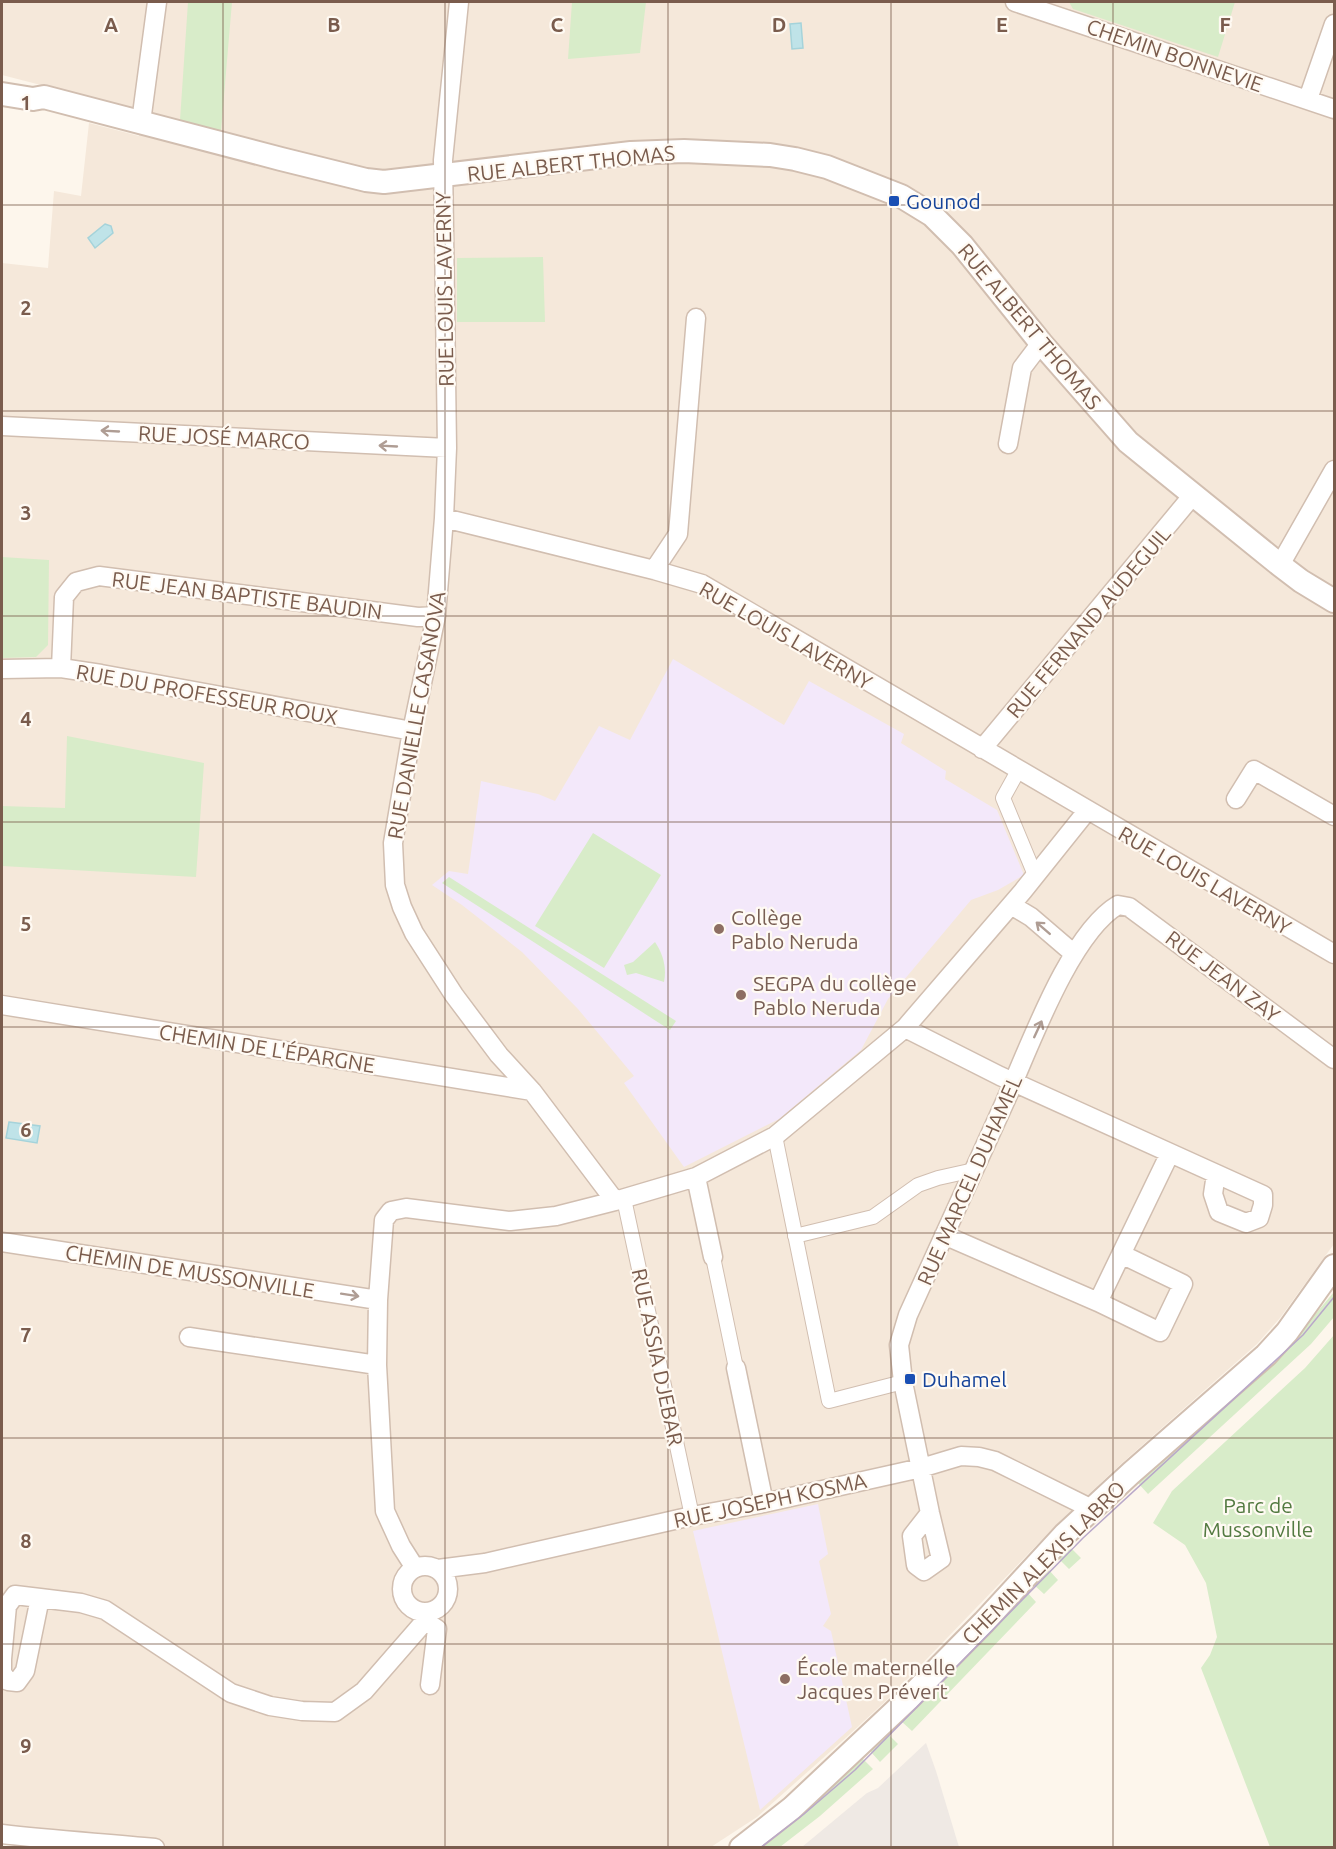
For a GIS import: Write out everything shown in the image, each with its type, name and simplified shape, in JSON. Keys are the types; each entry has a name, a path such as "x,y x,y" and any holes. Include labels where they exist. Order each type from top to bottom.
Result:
{"street":[{"path":"141,122 157,2"},
{"name":"RUE LOUIS LAVERNY","path":"459,2 443,176 447,448 444,518 702,584 1018,771 1335,954"},
{"name":"CHEMIN BONNEVIE","path":"1015,2 1053,7 1335,109"},
{"path":"1308,99 1335,24"},
{"name":"RUE ALBERT THOMAS","path":"2,83 35,90 44,97 366,180 384,182 631,153 684,151 770,155 827,166 901,195 932,215 962,245 1041,343 1128,442 1280,564 1301,580 1335,600"},
{"name":"RUE ALBERT THOMAS","path":"2,94 33,99 44,97"},
{"path":"654,570 678,534 696,318"},
{"path":"1008,444 1022,368 1041,343"},
{"name":"RUE JOSÉ MARCO","path":"2,426 447,448"},
{"path":"1280,564 1335,470"},
{"name":"RUE FERNAND AUDEGUIL","path":"982,749 1193,495"},
{"name":"RUE DANIELLE CASANOVA","path":"444,518 436,616 412,731 393,843 395,885 414,933 454,994 499,1055 532,1091 619,1200"},
{"name":"RUE JEAN BAPTISTE BAUDIN","path":"61,668 64,597 76,582 99,576 418,617 436,616"},
{"name":"RUE DU PROFESSEUR ROUX","path":"2,669 61,668 412,731"},
{"path":"1236,799 1254,770 1335,816"},
{"path":"1018,771 1003,798 1035,876"},
{"path":"416,1568 401,1546 385,1511 376,1365 384,1220 391,1211 406,1208 510,1221 555,1216 696,1177 775,1136 905,1028 1011,905 1087,811"},
{"path":"1011,905 1031,917 1073,953"},
{"name":"RUE JEAN ZAY","path":"1108,911 1118,905 1129,907 1335,1059"},
{"name":"RUE MARCEL DUHAMEL","path":"930,1513 903,1383 899,1345 908,1315 1073,953 1108,911"},
{"name":"CHEMIN DE L'ÉPARGNE","path":"2,1005 532,1091"},
{"path":"905,1028 1014,1082 1216,1174"},
{"path":"775,1136 829,1401 903,1383"},
{"path":"1098,1302 1170,1153"},
{"path":"795,1236 873,1216 918,1185 974,1170"},
{"path":"696,1177 764,1503"},
{"name":"RUE ASSIA DJEBAR","path":"619,1200 692,1516"},
{"path":"944,1235 1098,1302 1160,1332 1183,1284 1121,1254"},
{"name":"CHEMIN DE MUSSONVILLE","path":"2,1242 378,1300"},
{"name":"CHEMIN ALEXIS LABRO","path":"741,1848 792,1808 908,1699 984,1622 1065,1534 1266,1355 1287,1332 1335,1266"},
{"path":"189,1337 376,1365"},
{"name":"RUE JOSEPH KOSMA","path":"438,1569 485,1563 692,1516 764,1503 921,1468 961,1456 995,1461 1092,1509"},
{"path":"40,1598 81,1603 105,1610 231,1694 270,1706 302,1712 335,1712 364,1691 428,1617 444,1604 448,1593 448,1582 438,1569 429,1566 416,1568 408,1573 402,1584 403,1595 410,1607 428,1617 437,1629 430,1684"},
{"path":"2,1834 45,1840"},
{"path":"2,1845 45,1840 81,1840 155,1848"}],"shaded area":[{"path":"2,2 1334,2 1334,1244 1280,1318 1257,1344 1060,1521 889,1698 850,1734 757,1817 711,1847 155,1848 2,1834 2,263 48,268 54,191 81,196 89,123 139,136 141,122 126,107 2,75"},
{"name":"Collège Pablo Neruda","path":"673,659 784,725 809,681 904,734 901,743 946,771 945,779 997,810 1024,875 998,890 971,900 888,999 861,1050 779,1119 684,1167 624,1083 634,1076 578,1009 522,952 462,905 432,885 449,871 468,874 481,781 538,794 555,801 599,726 630,740"},
{"name":"École maternelle Jacques Prévert","path":"818,1504 828,1554 819,1561 831,1614 823,1626 831,1631 852,1727 760,1810 693,1531"},
{"path":"926,1743 959,1847 802,1847 867,1793 878,1788"}],"green space":[{"path":"188,2 232,2 221,131 180,120"},
{"path":"572,2 646,2 640,53 568,59"},
{"path":"1069,2 1235,2 1218,57 1073,9"},
{"path":"543,257 545,322 457,322 457,258"},
{"path":"2,557 49,560 48,645 36,657 2,658"},
{"path":"67,736 204,763 196,877 2,866 2,806 65,808"},
{"path":"593,833 661,875 604,968 535,926"},
{"path":"449,877 676,1021 670,1030 442,883"},
{"path":"655,942 664,961 664,982 636,973 627,975 624,965 633,962"},
{"path":"1334,1292 1334,1317 1311,1344 1148,1494 1138,1483 1289,1345"},
{"name":"Parc de Mussonville","path":"1334,1335 1334,1847 1270,1847 1201,1668 1210,1655 1217,1637 1206,1583 1185,1545 1153,1523 1172,1491 1305,1368"},
{"path":"1070,1547 1081,1558 1069,1569 1058,1558"},
{"path":"1048,1569 1058,1580 1044,1594 1033,1584"},
{"path":"1026,1591 1036,1602 912,1731 901,1721"},
{"path":"888,1734 898,1744 880,1762 870,1751"},
{"path":"862,1758 873,1769 820,1816 780,1847 755,1848 824,1793"}],"water":[{"path":"801,23 803,48 792,49 790,24"},
{"path":"105,224 111,226 113,233 95,248 88,238"},
{"path":"9,1122 40,1126 37,1143 6,1138"}],"tram line":[{"path":"760,1848 855,1770 1083,1538 1303,1335 1334,1297"}],"place":[{"name":"Gounod","path":"894,201"},
{"name":"Collège Pablo Neruda","path":"719,929"},
{"name":"SEGPA du collège Pablo Neruda","path":"741,995"},
{"name":"Duhamel","path":"910,1379"},
{"name":"École maternelle Jacques Prévert","path":"785,1679"}]}
